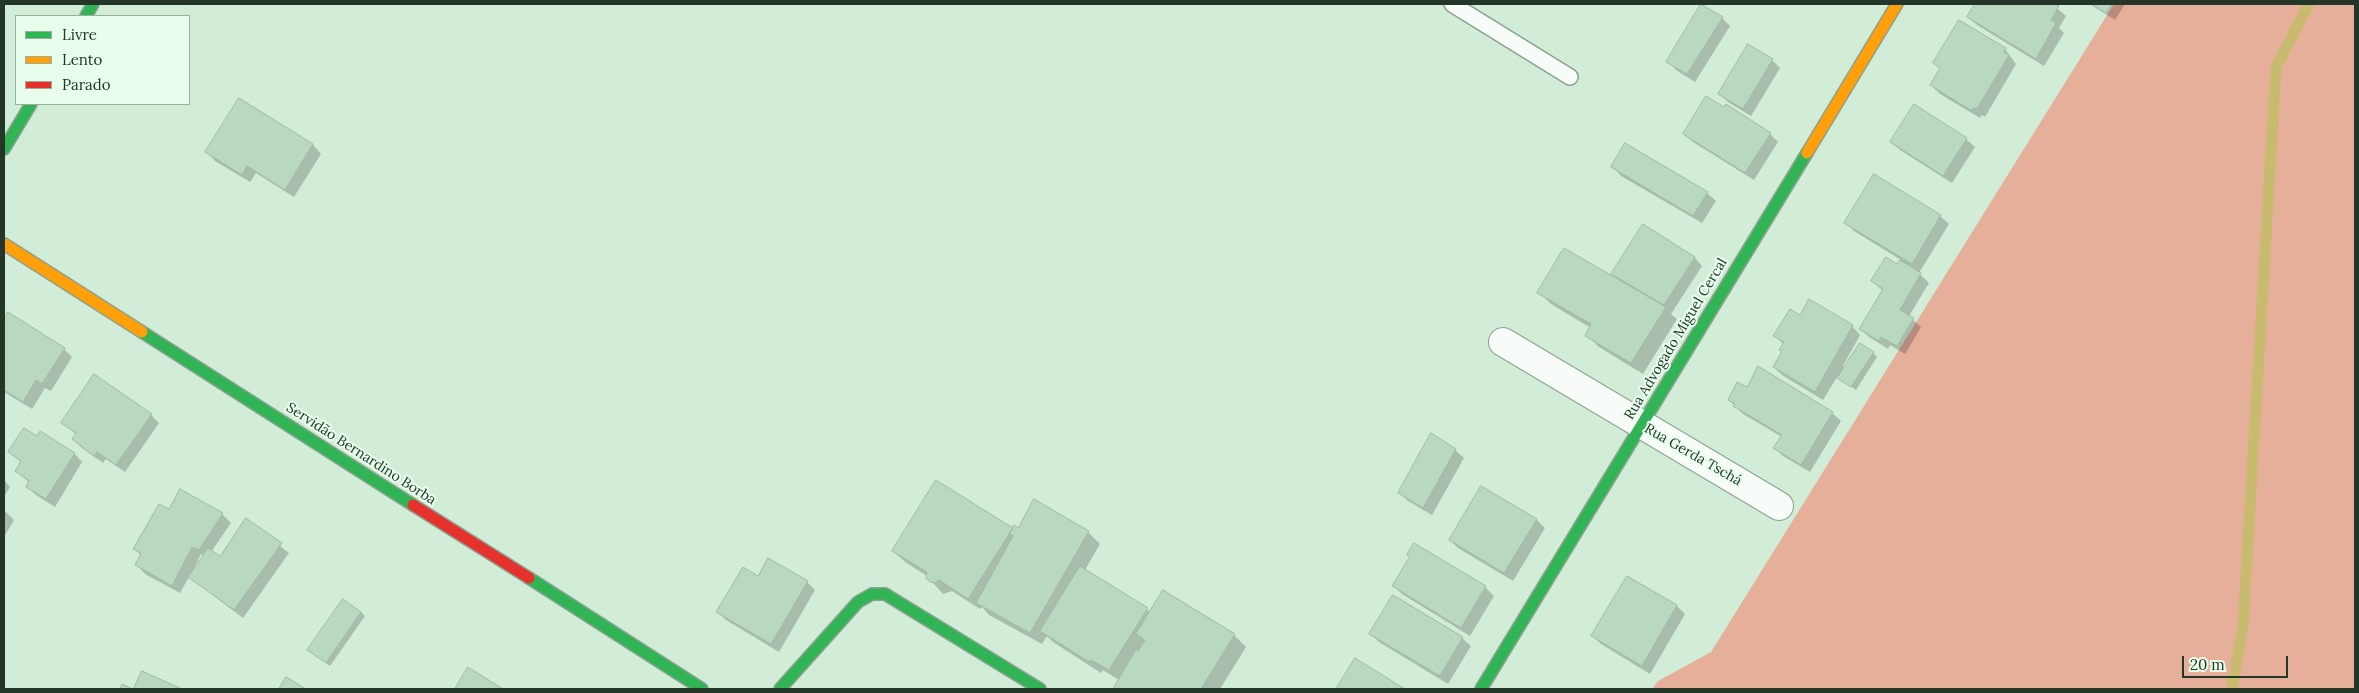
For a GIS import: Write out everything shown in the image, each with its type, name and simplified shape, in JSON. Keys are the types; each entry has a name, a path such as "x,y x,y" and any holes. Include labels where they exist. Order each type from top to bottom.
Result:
{"street":[{"path":"87,15 94,4"},
{"name":"Rua Advogado Miguel Cercal","path":"1481,689 1897,4"},
{"path":"4,149 30,105"},
{"name":"Servidão Bernardino Borba","path":"4,244 702,689"},
{"name":"Rua Gerda Tschá","path":"1503,342 1779,506"},
{"path":"780,689 858,602 872,594 885,594 1040,689"}],"lane":[{"path":"1452,4 1570,78"}],"shaded area":[{"path":"2114,4 2355,4 2355,689 1652,689 1658,681 1711,652"}],"building":[{"path":"1701,4 1723,17 1687,74 1666,62"},
{"path":"1975,4 2054,4 2059,6 2051,20 2056,23 2036,59 1967,17"},
{"path":"2091,4 2112,4 2106,13"},
{"path":"1959,20 2006,48 2004,52 2009,55 1977,109 1973,108 1972,111 1930,85 1940,68 1933,63"},
{"path":"1748,44 1773,59 1743,109 1718,94"},
{"path":"1706,96 1724,107 1726,104 1771,133 1745,173 1683,134"},
{"path":"239,98 313,144 285,190 247,166 242,175 205,152"},
{"path":"1914,104 1967,138 1943,176 1890,142"},
{"path":"1625,143 1708,192 1693,216 1611,167"},
{"path":"1874,174 1941,215 1912,264 1844,223"},
{"path":"1643,224 1695,257 1664,305 1611,274"},
{"path":"1564,248 1666,307 1631,363 1585,336 1591,324 1537,293"},
{"path":"1886,257 1897,264 1900,260 1921,273 1900,310 1914,318 1897,346 1881,337 1879,341 1859,329 1883,289 1871,281"},
{"path":"1809,299 1853,325 1815,392 1773,367 1782,351 1779,350 1784,342 1773,336 1790,309 1800,315"},
{"path":"8,312 65,348 42,384 36,380 23,402 4,390 4,318"},
{"path":"1860,343 1874,352 1851,387 1837,378"},
{"path":"1758,366 1833,412 1801,465 1773,448 1782,435 1733,406 1735,404 1728,400 1737,382 1747,387"},
{"path":"94,374 152,414 116,465 97,452 94,456 72,439 76,433 61,423"},
{"path":"24,428 37,436 40,431 75,453 46,499 26,487 29,481 15,471 21,461 8,452"},
{"path":"1431,433 1456,449 1423,508 1398,493"},
{"path":"936,480 1013,528 968,599 939,580 935,583 930,582 926,578 927,572 892,551"},
{"path":"1481,486 1537,519 1504,573 1449,540"},
{"path":"180,489 223,513 199,550 192,547 172,586 135,565 141,553 133,549 159,504 169,509"},
{"path":"1034,499 1089,531 1030,633 976,603 1013,536 1009,534 1014,525 1018,528"},
{"path":"246,518 282,543 234,610 188,577 208,548 220,556"},
{"path":"1414,543 1486,586 1461,628 1392,586 1410,556 1407,555"},
{"path":"768,558 808,581 771,644 716,612 743,567 758,576"},
{"path":"1080,566 1148,608 1109,670 1091,660 1089,662 1040,631"},
{"path":"1627,576 1677,605 1642,666 1591,636"},
{"path":"1163,590 1235,634 1201,689 1113,689 1136,649 1138,651 1145,640 1136,634"},
{"path":"1393,595 1463,637 1440,676 1369,634"},
{"path":"343,599 361,612 326,663 307,650"},
{"path":"1355,658 1405,689 1336,689"},
{"path":"468,667 503,689 455,689"},
{"path":"142,671 182,689 133,689"},
{"path":"286,677 306,689 279,689"},
{"path":"122,684 133,689 120,689"}],"waterway":[{"path":"2232,689 2243,625 2276,67 2309,4"}],"traffic: fast":[{"path":"87,15 93,4"},
{"path":"4,149 30,105"},
{"path":"1481,689 1807,153"},
{"path":"142,332 413,505"},
{"path":"529,578 702,689"},
{"path":"780,689 858,602 872,594 885,594 1040,689"}],"traffic: slow":[{"path":"1807,153 1897,4"},
{"path":"4,244 142,332"}],"traffic: jam":[{"path":"413,505 529,578"}]}
